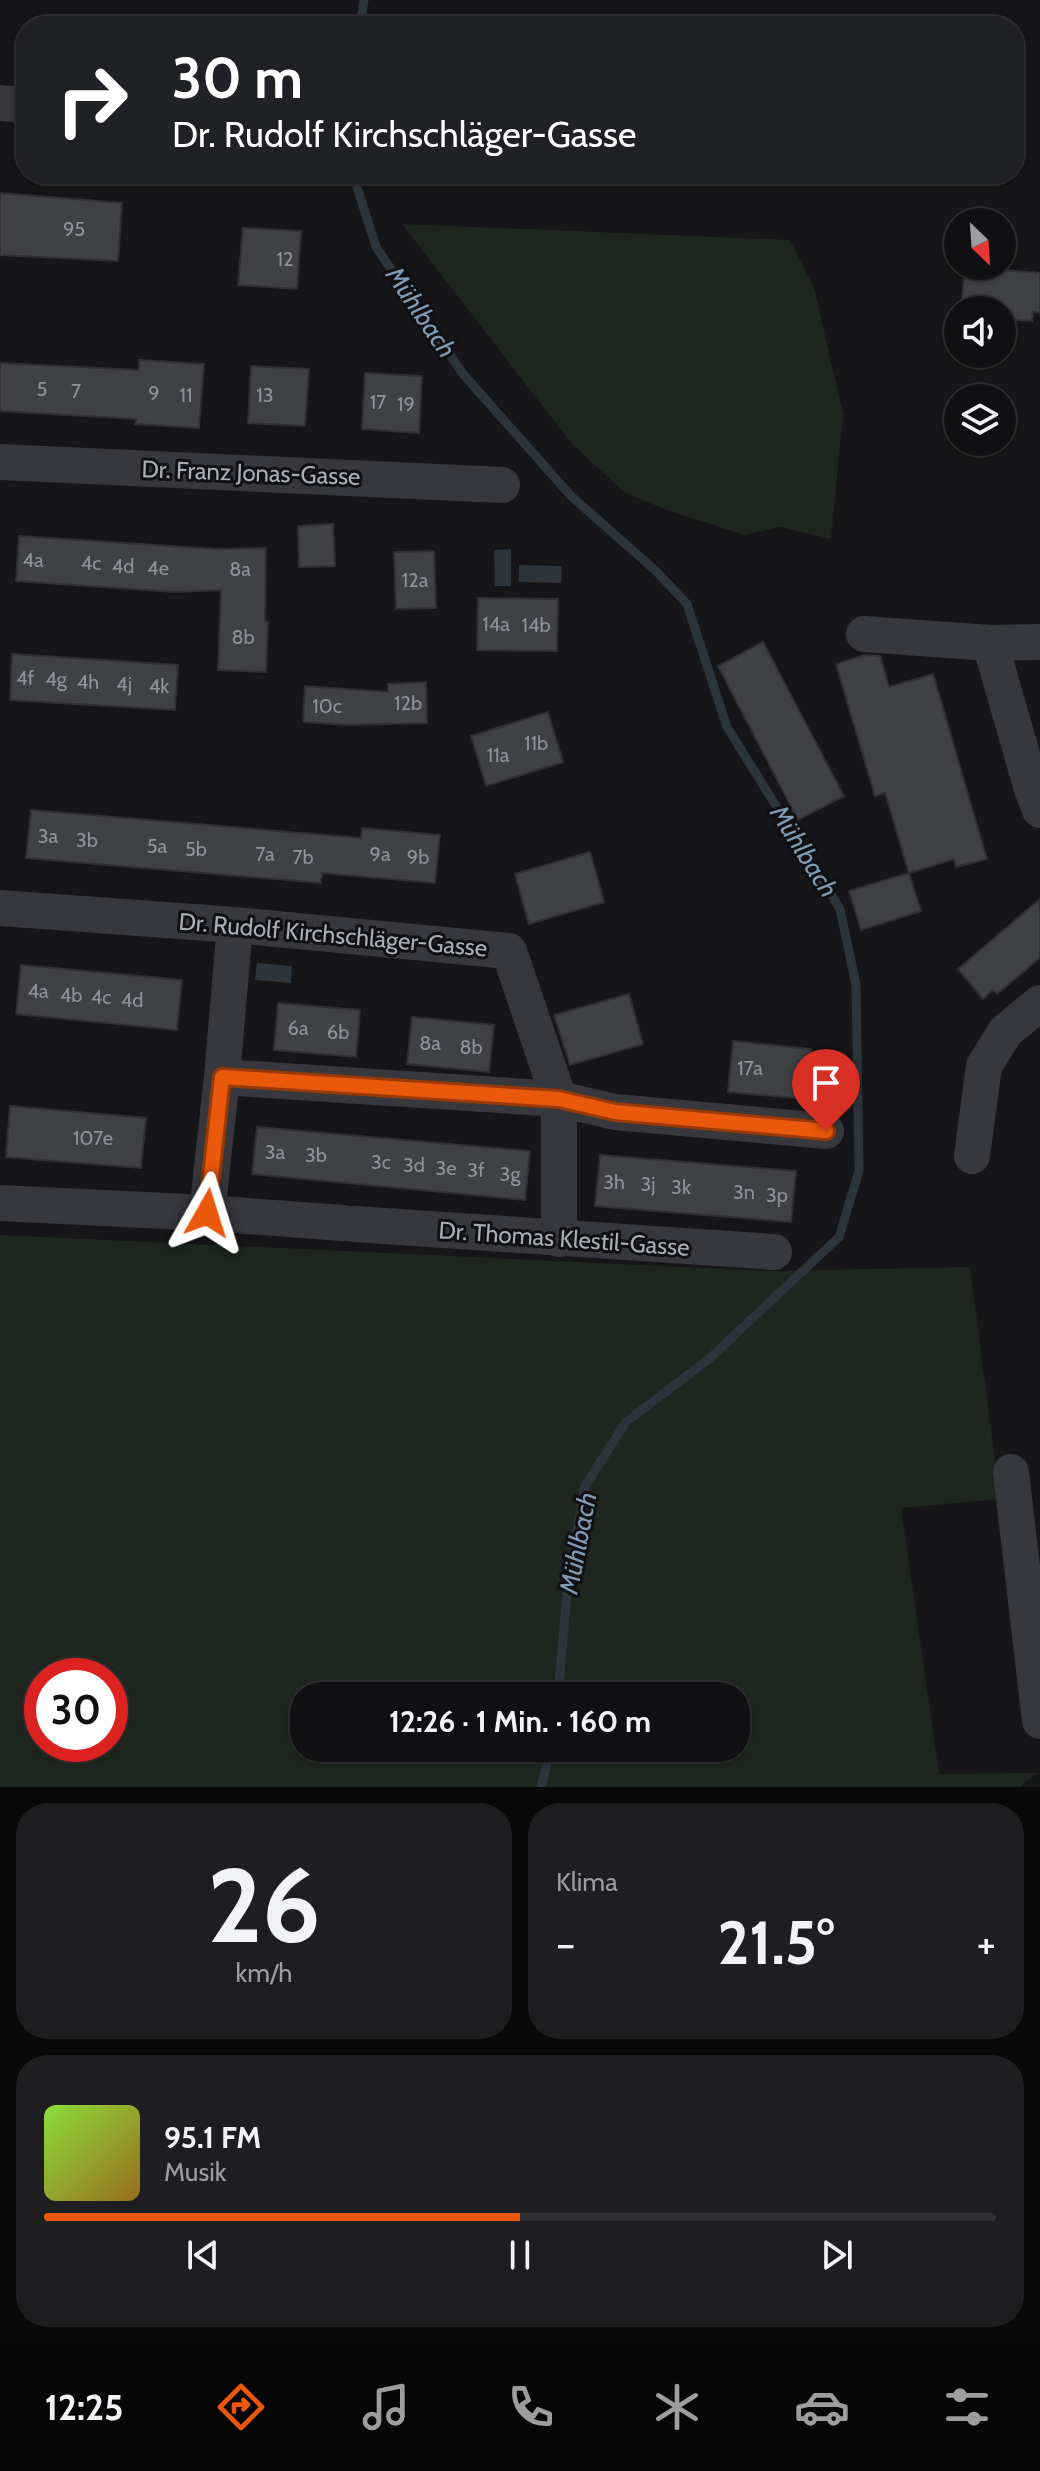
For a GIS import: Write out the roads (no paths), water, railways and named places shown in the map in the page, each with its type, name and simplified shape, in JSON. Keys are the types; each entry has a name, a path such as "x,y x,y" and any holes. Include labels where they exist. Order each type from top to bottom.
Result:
{"street":[{"name":"Dr. Franz Jonas-Gasse","path":"0,462 502,485"},
{"path":"864,634 990,643 1040,642"},
{"path":"990,643 1040,810"},
{"name":"Dr. Rudolf Kirchschläger-Gasse","path":"0,908 235,925 509,951 559,1099"},
{"path":"207,1213 235,925"},
{"path":"972,1156 984,1066 1005,1032 1040,1003"},
{"path":"222,1077 559,1099 615,1112 826,1131"},
{"path":"559,1099 559,1239"},
{"name":"Dr. Thomas Klestil-Gasse","path":"0,1203 207,1213 774,1252"},
{"path":"1011,1472 1040,1721"}],"waterway":[{"name":"Mühlbach","path":"362,16 364,0"},
{"name":"Mühlbach","path":"356,184 376,247 463,374 571,496 656,571 687,604 727,727 840,909 856,985 859,1171 839,1237 709,1359 626,1422 585,1486 568,1582 559,1682"},
{"name":"Mühlbach","path":"541,1787 547,1762"}]}
